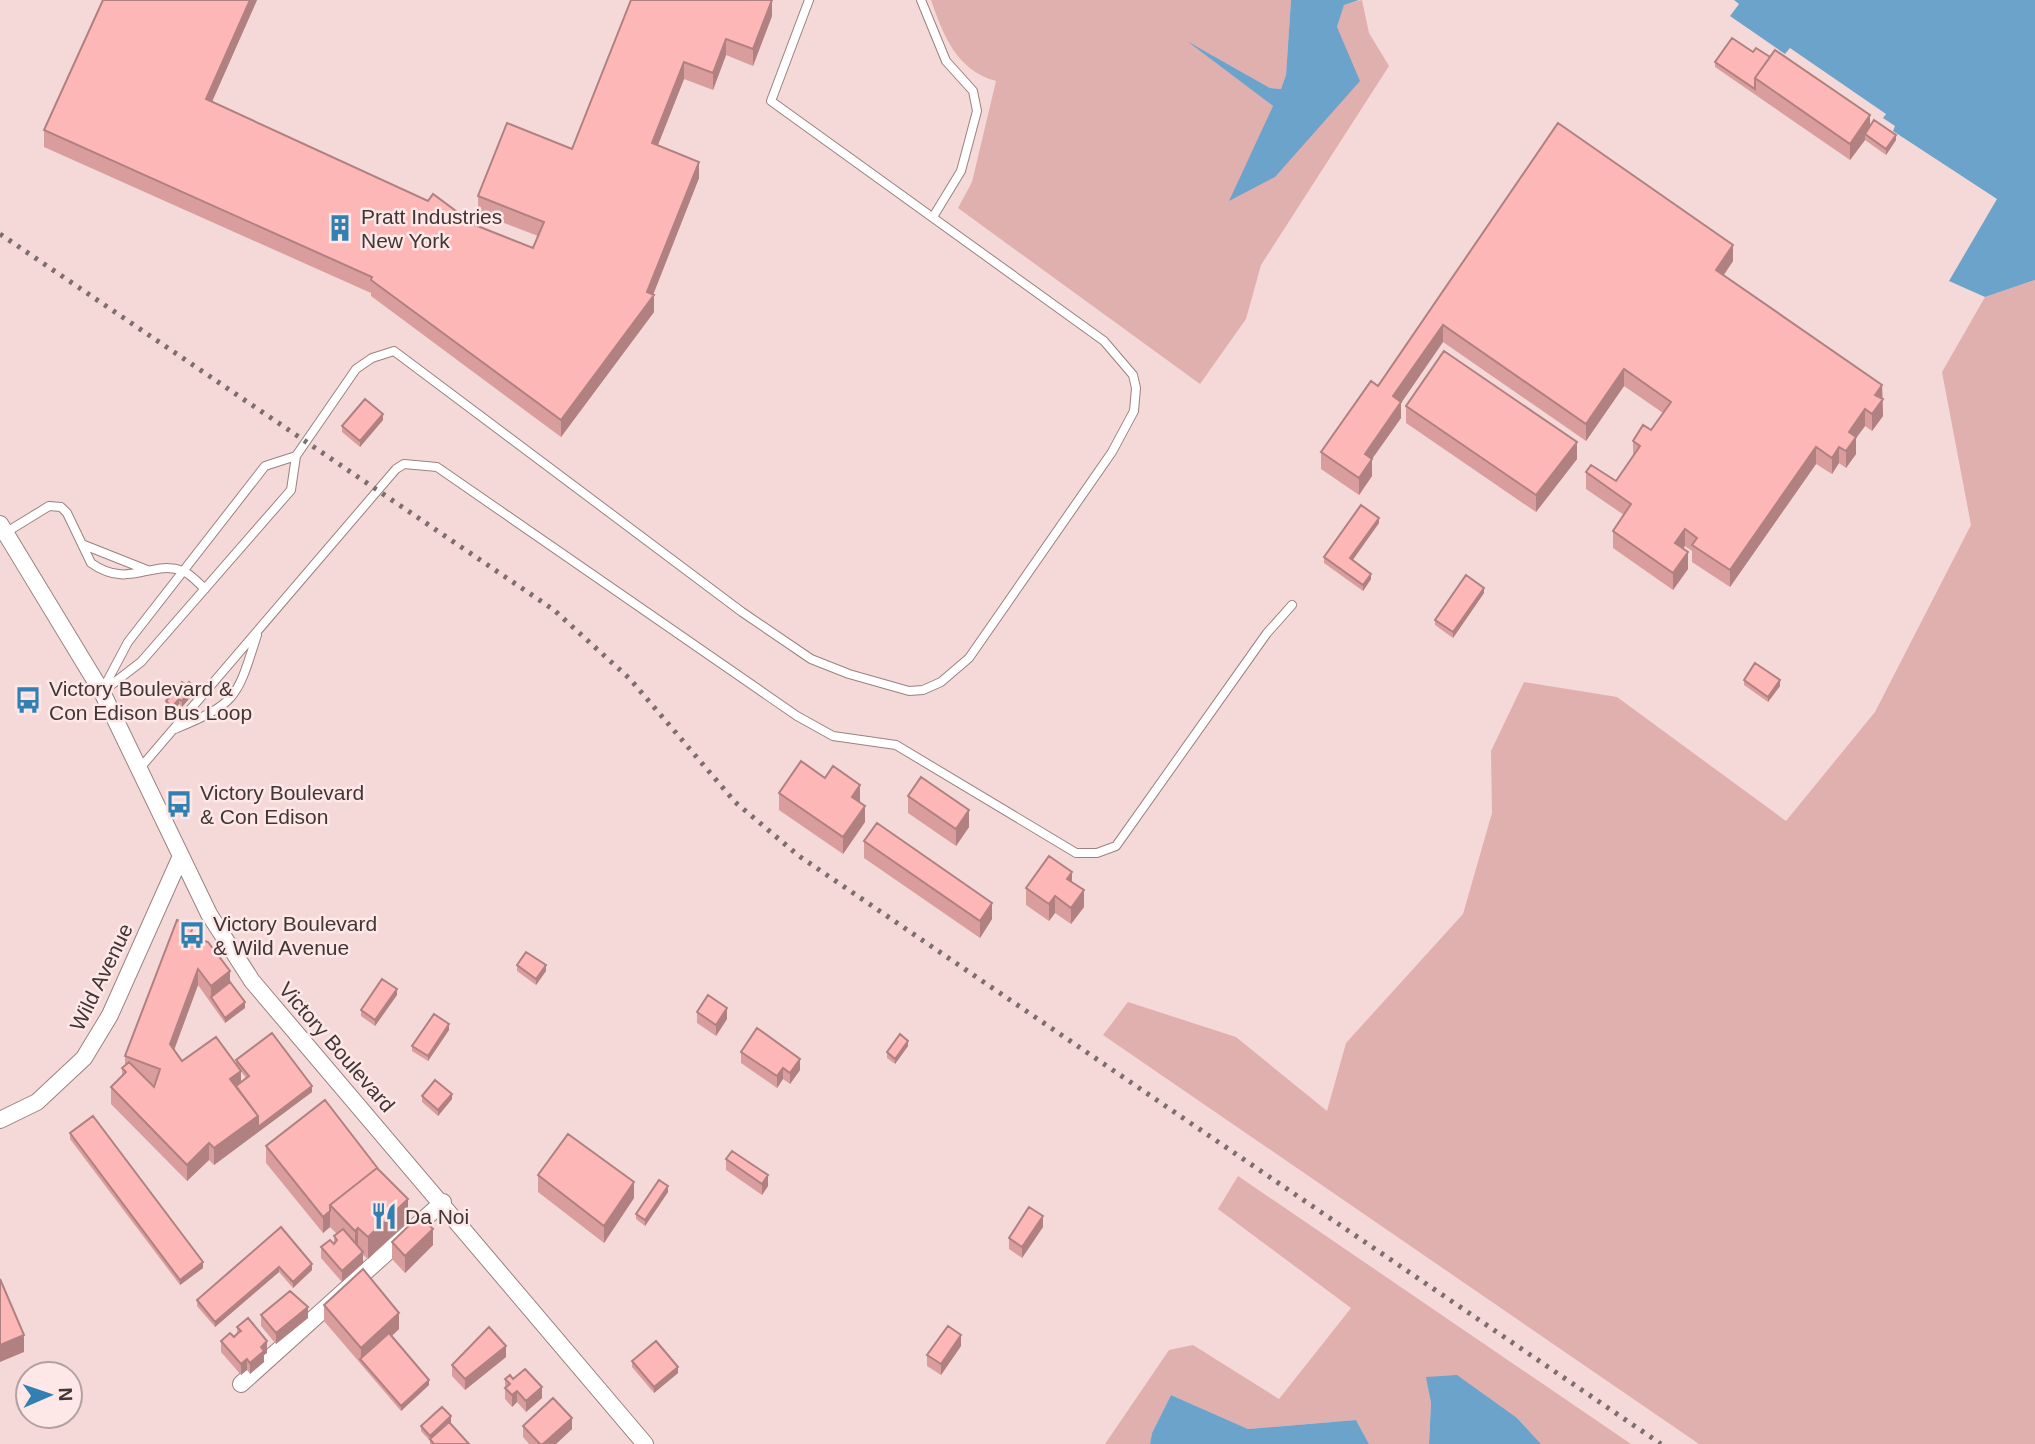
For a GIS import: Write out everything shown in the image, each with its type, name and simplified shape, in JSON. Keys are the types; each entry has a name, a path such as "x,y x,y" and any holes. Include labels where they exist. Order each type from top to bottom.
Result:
{"street":[{"name":"Victory Boulevard","path":"3,528 102,692 141,767 217,930 252,981 443,1202 645,1444"},
{"name":"Wild Avenue","path":"0,1120 37,1101 84,1058 110,1015 181,856"},
{"path":"242,1384 443,1202"}],"lane":[{"path":"102,692 141,662 291,490 296,456 356,369 372,358 394,351 742,612 811,659 909,691 923,690 941,682 969,658 1112,452 1129,423 1136,400 1133,375 1126,363 1104,341 771,101 810,0"},
{"path":"921,0 946,61 974,91 977,111 961,171 933,217"},
{"path":"102,692 128,642 265,466 296,456"},
{"path":"141,767 396,469 412,464 437,467 797,716 833,736 896,745 1061,847 1076,853 1097,853 1116,846 1267,633 1292,605"},
{"path":"3,528 55,505 67,513 92,563 103,570 134,575 147,570"},
{"path":"84,545 147,570 183,571 205,589"},
{"path":"172,730 219,711 231,697 241,685 259,628"}],"shaded area":[{"path":"931,0 1291,0 1286,76 1281,89 1270,88 1194,45 1273,106 1261,137 1337,27 1344,4 1362,0 1369,33 1389,66 1261,265 1246,319 1200,384 958,208 972,182 996,81 971,69 961,60 941,26"},
{"path":"2035,280 2035,1444 1699,1444 1103,1035 1128,1002 1236,1037 1327,1111 1346,1043 1463,914 1492,813 1491,751 1524,682 1617,697 1786,821 1875,712 1971,525 1942,372 1985,297"},
{"path":"1238,1176 1631,1444 1541,1444 1517,1418 1427,1377 1431,1403 1429,1444 1369,1444 1356,1420 1248,1429 1171,1395 1152,1433 1150,1444 1105,1444 1169,1350 1193,1345 1279,1399 1351,1308 1218,1209"}],"water":[{"path":"1291,0 1359,0 1344,5 1337,27 1360,81 1275,177 1229,201 1273,106 1187,41 1270,88 1281,89 1286,75"},
{"path":"1734,0 2035,0 2035,280 1985,297 1949,281 1997,199 1893,131 1895,126 1883,118 1886,114 1790,48 1785,54 1730,16 1739,4"},
{"path":"1457,1375 1517,1418 1541,1444 1429,1444 1431,1403 1426,1377"},
{"path":"1171,1395 1248,1429 1356,1420 1369,1444 1150,1444 1152,1433"}],"building":[{"name":"Pratt Industries New York","path":"103,0 250,0 206,99 428,201 433,194 475,225 533,248 544,222 478,196 507,123 572,149 631,0 772,0 753,49 726,39 713,73 684,62 652,143 699,162 647,292 654,295 561,420 371,280 372,277 44,130"},
{"path":"1732,38 1753,52 1756,48 1770,57 1755,78 1755,89 1715,62"},
{"path":"1775,50 1870,115 1850,144 1755,78"},
{"path":"1874,120 1896,135 1886,149 1865,134"},
{"path":"1558,123 1733,245 1716,270 1882,385 1875,395 1883,399 1872,414 1865,409 1849,432 1856,437 1846,451 1839,447 1832,458 1816,447 1730,570 1692,545 1697,538 1685,529 1675,543 1688,552 1673,573 1613,531 1631,504 1586,472 1591,465 1616,481 1640,446 1633,441 1643,425 1651,430 1671,402 1624,369 1586,424 1443,325 1393,396 1401,402 1365,454 1372,459 1359,478 1321,452 1371,381 1378,386"},
{"path":"1444,351 1577,442 1536,495 1406,406"},
{"path":"365,399 383,414 360,441 342,426"},
{"path":"1361,505 1379,518 1350,558 1371,574 1363,585 1324,557"},
{"path":"1466,575 1484,588 1453,632 1435,620"},
{"path":"1755,663 1780,680 1768,697 1744,680"},
{"path":"182,682 186,685 189,682 194,687 182,701 179,699 172,707 166,701"},
{"path":"801,761 825,778 833,766 860,785 852,797 865,806 843,837 779,793"},
{"path":"921,777 969,810 956,829 908,796"},
{"path":"877,823 992,903 980,921 864,841"},
{"path":"1049,856 1072,872 1067,879 1084,890 1071,908 1055,896 1049,904 1026,888"},
{"path":"177,920 193,926 190,936 208,942 230,971 211,986 198,969 170,1044 182,1061 216,1037 241,1071 230,1079 258,1116 214,1148 209,1143 187,1165 111,1087 126,1072 122,1068 129,1062 154,1087 160,1069 125,1056"},
{"path":"526,952 546,965 536,979 517,965"},
{"path":"382,979 397,989 375,1020 361,1010"},
{"path":"230,982 245,1002 225,1018 211,997"},
{"path":"708,995 727,1008 716,1025 697,1012"},
{"path":"434,1014 449,1024 428,1056 412,1046"},
{"path":"757,1028 800,1059 790,1073 783,1068 777,1076 741,1052"},
{"path":"272,1033 312,1086 258,1127 258,1116 236,1086 249,1076 236,1060"},
{"path":"900,1034 908,1041 895,1059 887,1052"},
{"path":"435,1080 452,1094 438,1110 422,1096"},
{"path":"325,1100 379,1170 377,1168 330,1205 330,1211 323,1217 266,1146"},
{"path":"93,1116 203,1262 180,1280 70,1133"},
{"path":"568,1134 634,1182 604,1226 538,1175"},
{"path":"732,1151 768,1175 762,1184 726,1159"},
{"path":"377,1168 408,1199 368,1237 358,1228 355,1231 330,1205"},
{"path":"659,1180 668,1186 645,1220 636,1214"},
{"path":"1029,1207 1043,1216 1022,1247 1009,1238"},
{"path":"420,1215 433,1229 405,1256 392,1242"},
{"path":"281,1227 312,1264 293,1282 279,1267 215,1322 197,1300"},
{"path":"343,1229 363,1252 342,1271 321,1247 330,1240 334,1244 337,1240 334,1236"},
{"path":"363,1269 399,1313 361,1348 324,1305"},
{"path":"0,1279 24,1335 0,1345"},
{"path":"290,1291 308,1307 276,1333 261,1315"},
{"path":"248,1318 267,1341 261,1347 264,1351 250,1363 247,1359 241,1364 221,1341 230,1333 234,1337 241,1331 237,1327"},
{"path":"948,1326 961,1335 941,1364 927,1355"},
{"path":"489,1327 506,1346 465,1379 452,1365"},
{"path":"389,1333 429,1380 401,1406 360,1359"},
{"path":"656,1341 678,1367 654,1387 632,1361"},
{"path":"525,1369 542,1387 526,1401 517,1391 512,1395 505,1388 510,1384 505,1379 510,1375 513,1379"},
{"path":"553,1398 572,1418 540,1444 523,1426"},
{"path":"442,1407 451,1416 430,1436 421,1426"},
{"path":"449,1422 469,1444 434,1444 430,1439"}],"railway":[{"path":"0,234 554,610 630,679 735,802 799,856 1661,1444"}],"place":[{"name":"Pratt Industries New York","path":"340,228"},
{"name":"Victory Boulevard & Con Edison Bus Loop","path":"28,700"},
{"name":"Victory Boulevard & Con Edison","path":"179,804"},
{"name":"Victory Boulevard & Wild Avenue","path":"192,935"},
{"name":"Da Noi","path":"384,1216"}]}
